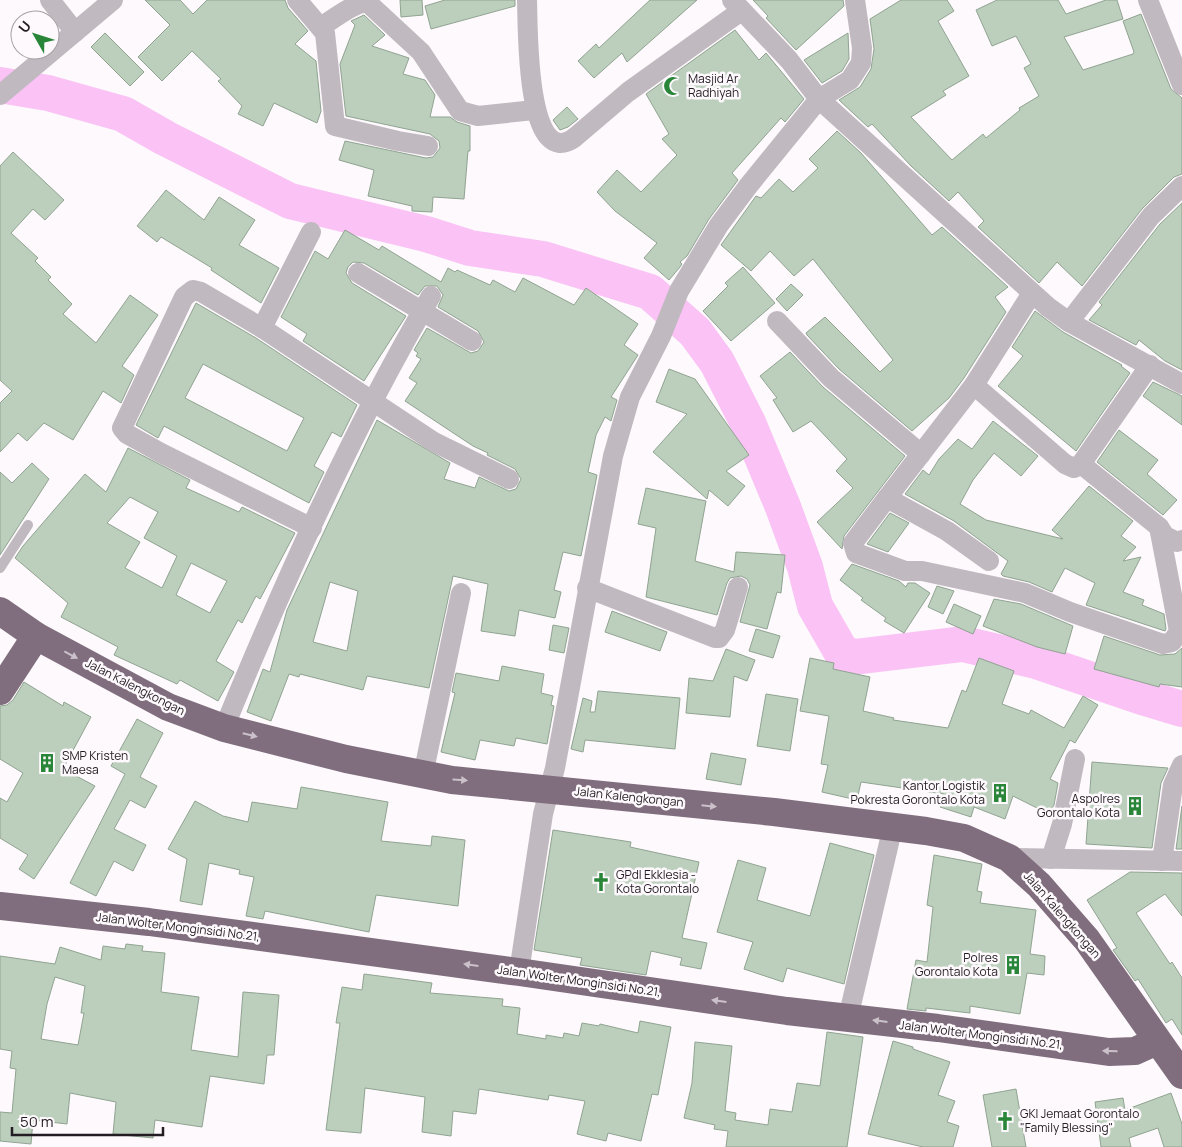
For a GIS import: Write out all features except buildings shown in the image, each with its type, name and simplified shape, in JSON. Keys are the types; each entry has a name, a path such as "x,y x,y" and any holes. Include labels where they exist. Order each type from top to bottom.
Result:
{"highway":[{"name":"Jalan Kalengkongan","path":"0,610 36,636 168,707 224,728 346,759 452,780 550,788 892,826 964,838 1009,858 1040,885 1087,940 1182,1075"},
{"path":"0,691 36,636"},
{"name":"Jalan Wolter Monginsidi No.21,","path":"0,906 149,922 1109,1052 1135,1051 1157,1041"}],"street":[{"path":"50,0 75,32"},
{"path":"0,95 113,0"},
{"path":"297,0 321,27 327,41 335,126 428,146"},
{"path":"527,0 534,110 547,134 560,144 566,143 736,5 789,60 819,99 1032,293 1070,322 1182,384"},
{"path":"1148,0 1182,85"},
{"path":"519,972 544,814 587,588 613,456 630,397 661,336 679,292 719,225 819,99 850,80 861,63 859,2"},
{"path":"321,27 356,6 368,3 421,52 460,111 478,116 534,110"},
{"path":"1070,322 1151,216 1182,186"},
{"path":"262,328 311,232"},
{"path":"358,273 426,303 472,341"},
{"path":"312,528 161,453 127,434 122,428 171,324 190,291 201,292 262,328 434,442 509,479"},
{"path":"1032,293 974,385 853,544 856,553 905,571 922,571 1026,593 1070,612 1163,644 1172,642 1179,631 1159,528"},
{"path":"224,728 279,595 373,400 426,303"},
{"path":"777,321 830,378 921,454"},
{"path":"974,385 1065,464 1074,468 1081,464 1150,365"},
{"path":"1081,464 1171,540 1177,542 1182,540"},
{"path":"887,498 947,531 989,561"},
{"path":"587,588 719,638 725,630 738,587"},
{"path":"423,774 461,593"},
{"path":"1051,858 1062,824 1075,760"},
{"path":"1162,861 1173,784 1182,766"},
{"path":"848,1018 892,826"},
{"path":"1009,858 1182,861"}],"lane":[{"path":"0,568 28,525"}],"waterway":[{"path":"0,85 48,93 123,114 165,138 290,201 426,234 470,248 543,259 650,292 695,332 717,362 748,423 783,507 805,567 815,606 842,653 854,657 963,644 1036,661 1182,709"}],"place":[{"name":"Masjid Ar Radhiyah","path":"673,86"},
{"name":"SMP Kristen Maesa","path":"47,763"},
{"name":"Kantor Logistik Pokresta Gorontalo Kota","path":"1000,793"},
{"name":"Aspolres Gorontalo Kota","path":"1135,806"},
{"name":"GPdI Ekklesia - Kota Gorontalo","path":"601,882"},
{"name":"Polres Gorontalo Kota","path":"1013,965"},
{"name":"GKI Jemaat Gorontalo \"Family Blessing\"","path":"1005,1121"}]}
